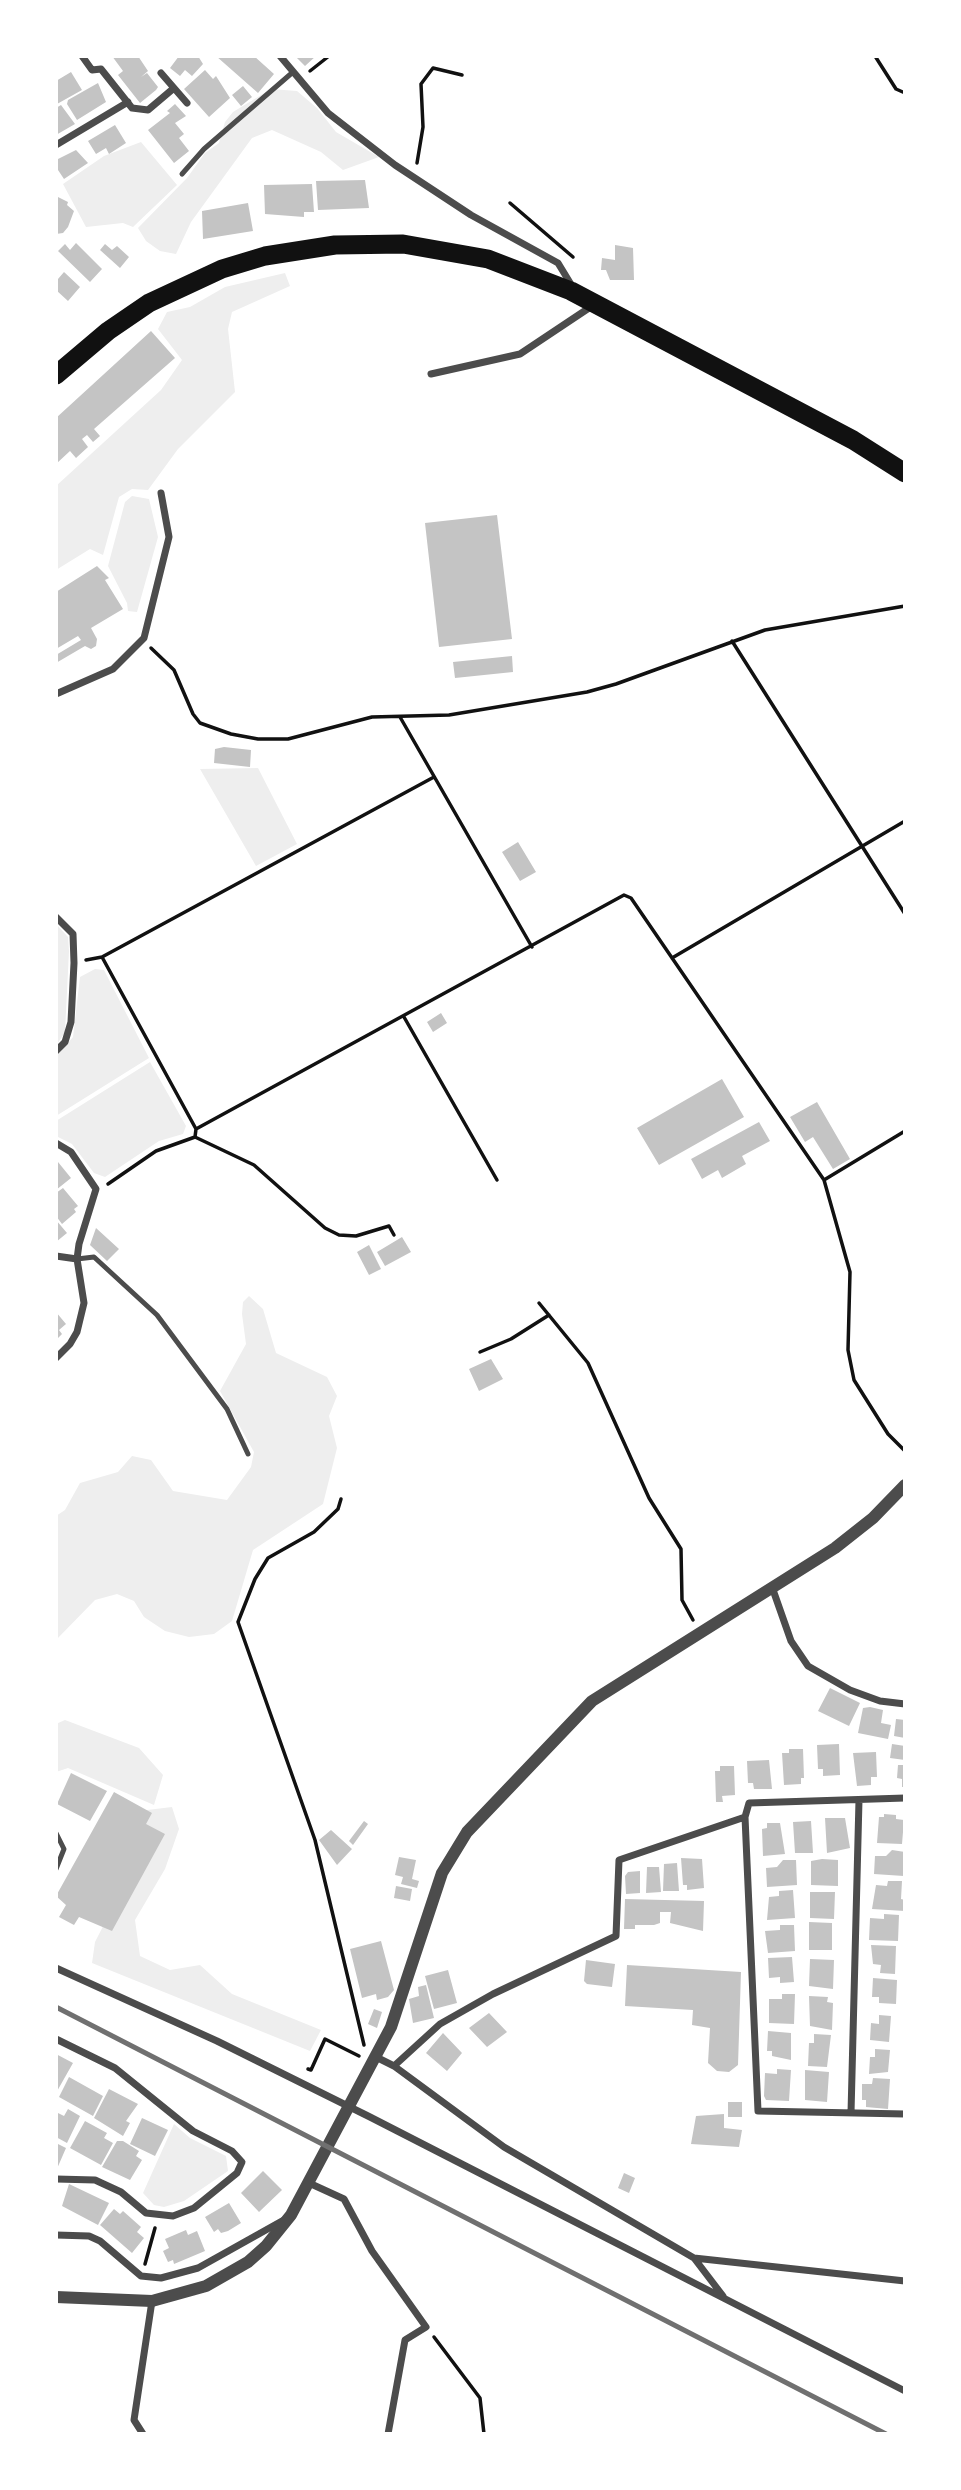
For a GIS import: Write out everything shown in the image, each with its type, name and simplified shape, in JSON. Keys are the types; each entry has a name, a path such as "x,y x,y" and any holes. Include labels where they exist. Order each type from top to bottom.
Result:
{"highway":[{"path":"56,375 108,331 149,303 195,280 265,256 335,245 403,244 488,259 588,300 853,440 905,473"}],"street":[{"path":"82,56 92,71 101,69 132,108 148,110 174,88"},
{"path":"280,56 328,113 471,215 558,263 588,300 520,354 431,374"},
{"path":"161,73 187,103"},
{"path":"56,145 128,102"},
{"path":"56,694 113,669 144,638 169,537 161,493"},
{"path":"56,917 73,934 74,963 71,1022 65,1042 56,1051"},
{"path":"56,1143 71,1152 96,1189 77,1259 84,1303 77,1332 56,1358"},
{"path":"56,1256 77,1259"},
{"path":"56,2297 152,2301 206,2286 229,2274 266,2246 291,2216 391,2027 442,1873 457,1844 581,1710 620,1681 835,1548 873,1518 905,1485"},
{"path":"772,1587 790,1641 808,1666 850,1690 880,1701 905,1704"},
{"path":"905,1798 748,1803 745,1817 758,2110 905,2114"},
{"path":"851,2113 859,1800"},
{"path":"394,2066 440,2024 494,1994 616,1936 619,1860 745,1817"},
{"path":"56,1968 217,2041 370,2116 905,2390"},
{"path":"56,2039 115,2068 193,2130 232,2151 242,2162 237,2173 194,2208 173,2216 158,2217 146,2213 121,2192 95,2180 56,2179"},
{"path":"374,2060 394,2066 504,2147 694,2258 726,2300"},
{"path":"311,2180 344,2199 372,2252 426,2327 405,2340 388,2434"},
{"path":"56,2235 89,2236 100,2241 141,2276 170,2277 198,2269 291,2216"},
{"path":"694,2258 905,2281"},
{"path":"142,2434 134,2420 152,2301"}],"lane":[{"path":"182,174 204,149 293,72"},
{"path":"77,1259 94,1257 157,1315 227,1409 248,1454"},
{"path":"56,1833 64,1849 56,1869"}],"path":[{"path":"300,79 329,56"},
{"path":"875,56 896,89 905,93"},
{"path":"413,175 423,127 421,84 433,68 462,75"},
{"path":"509,203 573,257"},
{"path":"144,638 174,670 193,714 212,729 258,739 288,739 372,717 498,709 587,692 616,684 732,640 805,621 853,616 905,606"},
{"path":"732,640 905,914"},
{"path":"400,717 532,947"},
{"path":"74,963 102,957 434,777"},
{"path":"672,958 905,821"},
{"path":"196,1129 624,895 631,898 824,1180 850,1272 848,1350 854,1380 888,1434 905,1451"},
{"path":"102,957 196,1129 195,1137"},
{"path":"404,1017 497,1180"},
{"path":"824,1180 905,1131"},
{"path":"96,1189 156,1151 195,1137 254,1165 332,1231 356,1236 389,1226 394,1235"},
{"path":"539,1303 588,1363 649,1498 681,1549 682,1600 700,1631"},
{"path":"480,1352 511,1339 550,1315"},
{"path":"341,1499 338,1509 314,1532 268,1558 255,1579 238,1622 315,1840 363,2042 374,2060"},
{"path":"299,2065 311,2070 325,2039 374,2060"},
{"path":"141,2276 158,2217"},
{"path":"426,2327 480,2398 484,2434"}],"shaded area":[{"path":"271,89 297,91 317,108 336,132 379,157 343,170 321,152 272,130 252,138 191,222 176,254 160,251 146,241 138,228 187,178 205,153 219,143 225,122 233,112"},
{"path":"141,142 177,185 133,227 123,223 86,227 63,184 104,156"},
{"path":"285,273 290,286 232,312 228,329 235,392 178,449 148,490 132,489 119,497 103,555 90,549 56,570 56,486 161,390 182,360 158,329 167,312 190,307 225,287"},
{"path":"132,496 149,499 158,537 137,612 128,611 127,603 108,566 125,502"},
{"path":"258,768 297,844 256,866 200,769"},
{"path":"56,924 68,937 69,951 65,1032 56,1046"},
{"path":"95,969 104,970 149,1058 56,1116 56,1057 73,1037 80,977"},
{"path":"150,1062 186,1126 183,1134 159,1141 105,1177 94,1173 72,1144 56,1136 56,1121"},
{"path":"249,1296 263,1309 276,1353 327,1377 337,1396 329,1416 337,1448 323,1504 253,1550 232,1621 214,1634 189,1637 165,1631 144,1617 134,1601 117,1594 95,1600 56,1640 56,1516 65,1510 80,1483 118,1472 132,1456 151,1460 173,1491 227,1500 251,1467 254,1452 220,1391 246,1344 242,1314 243,1302"},
{"path":"65,1720 139,1748 163,1775 154,1805 68,1768 56,1772 56,1724"},
{"path":"172,1807 179,1829 165,1869 135,1920 140,1956 170,1970 200,1965 232,1994 321,2030 310,2051 92,1963 95,1942 116,1901 139,1811"},
{"path":"174,2124 190,2138 226,2156 228,2171 184,2201 164,2207 154,2205 143,2193"}],"building":[{"path":"112,56 138,56 148,71 141,77 147,73 158,87 156,90 140,103 118,75 123,71"},
{"path":"179,56 198,56 203,64 192,76 185,70 180,76 170,68"},
{"path":"216,56 254,56 274,74 258,93"},
{"path":"295,56 316,56 305,66"},
{"path":"205,70 213,79 216,76 230,98 209,117 184,89"},
{"path":"71,72 82,90 57,104 56,81"},
{"path":"98,83 106,102 77,120 67,104 68,100"},
{"path":"243,86 252,97 241,106 232,95"},
{"path":"175,104 186,116 175,123 184,134 179,138 189,151 174,163 148,130 170,113 167,111"},
{"path":"61,105 75,124 56,135 56,108"},
{"path":"115,125 126,143 109,154 106,148 96,154 88,141"},
{"path":"76,150 88,163 64,179 56,167 56,160"},
{"path":"365,180 369,208 318,210 316,181"},
{"path":"312,184 314,212 304,212 304,217 265,214 264,185"},
{"path":"56,196 68,202 67,205 74,211 68,227 63,233 56,234"},
{"path":"248,203 253,231 203,239 202,211"},
{"path":"76,243 102,269 90,282 58,251 65,244 70,250"},
{"path":"105,244 112,250 117,246 129,257 120,268 100,250"},
{"path":"615,245 633,248 634,280 610,280 606,270 601,270 602,258 615,260"},
{"path":"64,272 80,287 68,301 56,290 56,277 58,279"},
{"path":"151,331 175,358 94,429 100,436 93,442 87,435 82,439 88,447 76,458 70,451 56,464 56,418"},
{"path":"497,515 512,639 439,647 425,523"},
{"path":"97,566 109,578 105,580 123,609 91,628 97,639 96,646 91,649 85,646 56,663 56,655 81,640 78,636 56,649 56,592"},
{"path":"512,656 513,672 455,678 453,662"},
{"path":"224,747 251,750 250,767 214,763 215,749"},
{"path":"518,842 536,872 520,881 502,852"},
{"path":"441,1013 447,1023 433,1032 427,1022"},
{"path":"722,1079 744,1117 659,1165 637,1128"},
{"path":"817,1102 850,1159 833,1169 813,1137 805,1142 790,1117"},
{"path":"759,1122 770,1141 742,1156 746,1164 722,1178 718,1170 702,1179 691,1159"},
{"path":"58,1162 71,1178 56,1190 56,1163"},
{"path":"63,1188 78,1206 74,1209 76,1212 62,1224 56,1216 56,1193"},
{"path":"56,1220 67,1233 56,1242"},
{"path":"96,1228 119,1249 107,1261 90,1245"},
{"path":"402,1237 411,1252 385,1266 377,1252"},
{"path":"369,1245 381,1269 369,1275 357,1252"},
{"path":"56,1312 66,1324 59,1330 62,1334 56,1340"},
{"path":"491,1359 503,1379 479,1391 469,1369"},
{"path":"830,1688 860,1703 849,1726 818,1711"},
{"path":"863,1708 883,1710 881,1723 891,1725 888,1739 858,1733"},
{"path":"896,1719 905,1720 905,1738 894,1736"},
{"path":"839,1744 840,1775 823,1776 823,1769 818,1769 817,1745"},
{"path":"892,1744 905,1746 905,1760 890,1758"},
{"path":"789,1749 803,1749 804,1778 801,1778 801,1784 784,1785 782,1753 789,1753"},
{"path":"876,1752 877,1777 871,1777 871,1785 857,1786 853,1753"},
{"path":"769,1760 772,1789 754,1789 753,1783 748,1783 747,1761"},
{"path":"898,1765 905,1765 905,1787 902,1787 902,1779 897,1778"},
{"path":"720,1766 734,1766 735,1795 722,1796 723,1802 716,1802 715,1771 720,1771"},
{"path":"71,1773 107,1791 90,1821 57,1804"},
{"path":"114,1792 152,1813 146,1824 165,1834 112,1931 79,1917 74,1925 59,1917 66,1905 56,1896"},
{"path":"884,1814 896,1815 896,1819 904,1820 902,1844 877,1843 879,1817 884,1817"},
{"path":"825,1818 845,1818 850,1848 827,1853"},
{"path":"364,1821 368,1824 353,1845 349,1841"},
{"path":"811,1821 813,1853 795,1853 793,1822"},
{"path":"767,1823 780,1823 785,1854 763,1856 762,1829 767,1828"},
{"path":"331,1830 352,1849 337,1865 319,1840"},
{"path":"892,1850 905,1852 904,1876 874,1874 875,1856 886,1856"},
{"path":"399,1857 416,1860 412,1879 419,1881 417,1888 401,1884 403,1877 395,1875"},
{"path":"681,1858 702,1859 704,1888 687,1890 687,1885 683,1885"},
{"path":"783,1860 796,1860 797,1885 767,1887 766,1868 777,1867"},
{"path":"838,1860 838,1886 811,1885 811,1861"},
{"path":"677,1863 679,1891 663,1891 664,1864"},
{"path":"647,1867 659,1867 661,1892 646,1893"},
{"path":"640,1871 640,1893 626,1894 625,1876 628,1872"},
{"path":"888,1881 902,1881 901,1899 905,1900 905,1911 872,1909 876,1885 887,1886"},
{"path":"396,1886 412,1889 410,1901 394,1898"},
{"path":"793,1890 795,1918 767,1920 769,1897 779,1896 779,1891"},
{"path":"810,1892 835,1892 834,1919 810,1918"},
{"path":"625,1899 704,1901 703,1931 670,1923 671,1912 660,1912 660,1923 635,1925 635,1929 624,1929"},
{"path":"884,1914 899,1915 898,1941 869,1940 870,1918 884,1919"},
{"path":"809,1922 832,1923 832,1950 809,1950"},
{"path":"780,1925 794,1925 795,1951 768,1953 765,1931 780,1930"},
{"path":"381,1941 394,1990 388,1997 377,2000 376,1994 362,1998 350,1949"},
{"path":"871,1945 896,1946 895,1974 880,1973 881,1965 873,1964"},
{"path":"792,1957 794,1982 780,1983 780,1977 769,1978 768,1958"},
{"path":"810,1959 834,1960 833,1989 809,1986"},
{"path":"586,1960 615,1964 612,1987 587,1984 584,1981"},
{"path":"627,1965 741,1972 738,2065 729,2072 717,2071 708,2063 710,2028 692,2025 693,2010 625,2006"},
{"path":"448,1970 457,2003 434,2009 425,1976"},
{"path":"873,1978 897,1980 896,2004 879,2003 879,1997 872,1997"},
{"path":"426,1985 434,2018 413,2023 409,1999 419,1996 418,1987"},
{"path":"782,1994 795,1994 794,2024 769,2023 769,1999 782,1999"},
{"path":"809,1996 828,1997 827,2002 833,2003 832,2030 810,2026"},
{"path":"374,2009 382,2012 377,2028 368,2024"},
{"path":"489,2013 507,2032 487,2047 469,2028"},
{"path":"879,2015 891,2016 889,2042 870,2040 871,2023 879,2024"},
{"path":"768,2031 791,2033 791,2060 772,2056 772,2051 767,2051"},
{"path":"443,2033 462,2053 447,2071 426,2053"},
{"path":"814,2034 831,2035 827,2067 808,2066 809,2043 814,2043"},
{"path":"875,2049 890,2050 888,2072 869,2074 870,2057 875,2057"},
{"path":"56,2054 73,2063 56,2093"},
{"path":"777,2069 791,2070 789,2101 766,2100 764,2096 765,2073 777,2074"},
{"path":"805,2070 829,2072 827,2102 805,2100"},
{"path":"69,2077 103,2096 93,2116 59,2097"},
{"path":"873,2078 890,2079 888,2109 866,2107 866,2100 862,2100 862,2084 872,2084"},
{"path":"109,2089 138,2104 126,2121 130,2123 123,2136 94,2118"},
{"path":"728,2102 742,2102 742,2117 728,2117"},
{"path":"68,2109 80,2116 67,2143 56,2137 56,2112 64,2116"},
{"path":"724,2114 724,2128 742,2130 739,2147 691,2144 696,2116"},
{"path":"142,2118 168,2130 155,2156 130,2144"},
{"path":"85,2121 107,2133 104,2138 113,2143 101,2165 70,2148"},
{"path":"117,2141 123,2141 139,2151 136,2156 142,2160 130,2180 102,2167"},
{"path":"56,2143 66,2148 56,2171"},
{"path":"263,2171 282,2190 259,2212 241,2193"},
{"path":"624,2173 635,2178 629,2193 618,2188"},
{"path":"69,2184 109,2203 98,2225 62,2206"},
{"path":"229,2203 241,2223 228,2231 221,2233 218,2229 214,2232 205,2217"},
{"path":"114,2209 120,2214 123,2211 141,2227 137,2232 144,2238 132,2253 100,2225"},
{"path":"186,2230 188,2235 197,2231 205,2251 174,2264 173,2260 168,2262 163,2251 169,2248 165,2239"}],"railway":[{"path":"56,2007 886,2434"}]}
